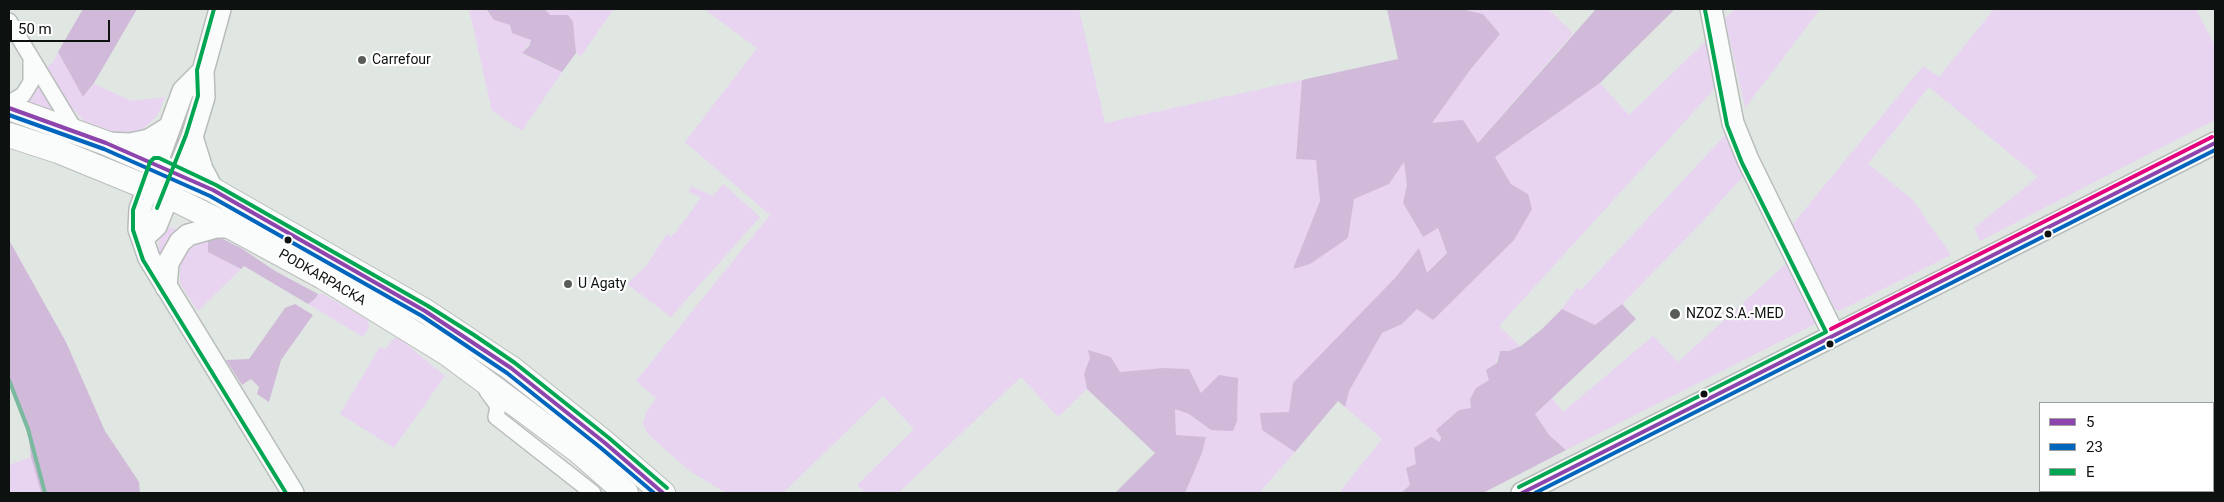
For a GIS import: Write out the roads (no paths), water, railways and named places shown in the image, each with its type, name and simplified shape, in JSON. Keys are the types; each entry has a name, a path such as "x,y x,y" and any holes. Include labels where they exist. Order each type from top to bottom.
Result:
{"main road":[{"name":"PODKARPACKA","path":"9,108 106,143 213,190 425,310 511,368 606,443 663,493"},
{"name":"PODKARPACKA","path":"9,135 58,151 158,191 231,227 383,313 470,370 517,418 577,450 626,493"}],"street":[{"path":"158,191 178,174 192,137 204,97 203,72 220,9"},
{"path":"1711,9 1733,123 1748,160 1834,335"},
{"path":"9,21 31,61 76,132"},
{"path":"9,103 23,95 31,82 31,61"},
{"path":"203,72 183,91 156,164 158,191 156,226 143,238 149,258 166,287 293,493"},
{"path":"106,143 130,144 149,140 170,128"},
{"path":"192,137 202,169 213,190"},
{"path":"1522,493 2215,142"},
{"path":"166,287 168,263 180,242 188,235 216,227 231,227"},
{"path":"517,418 593,493"}],"waterway":[{"path":"9,380 28,429 45,493"}],"place":[{"name":"Carrefour","path":"362,60"},
{"name":"U Agaty","path":"568,284"},
{"name":"NZOZ S.A.-MED","path":"1675,314"}]}
